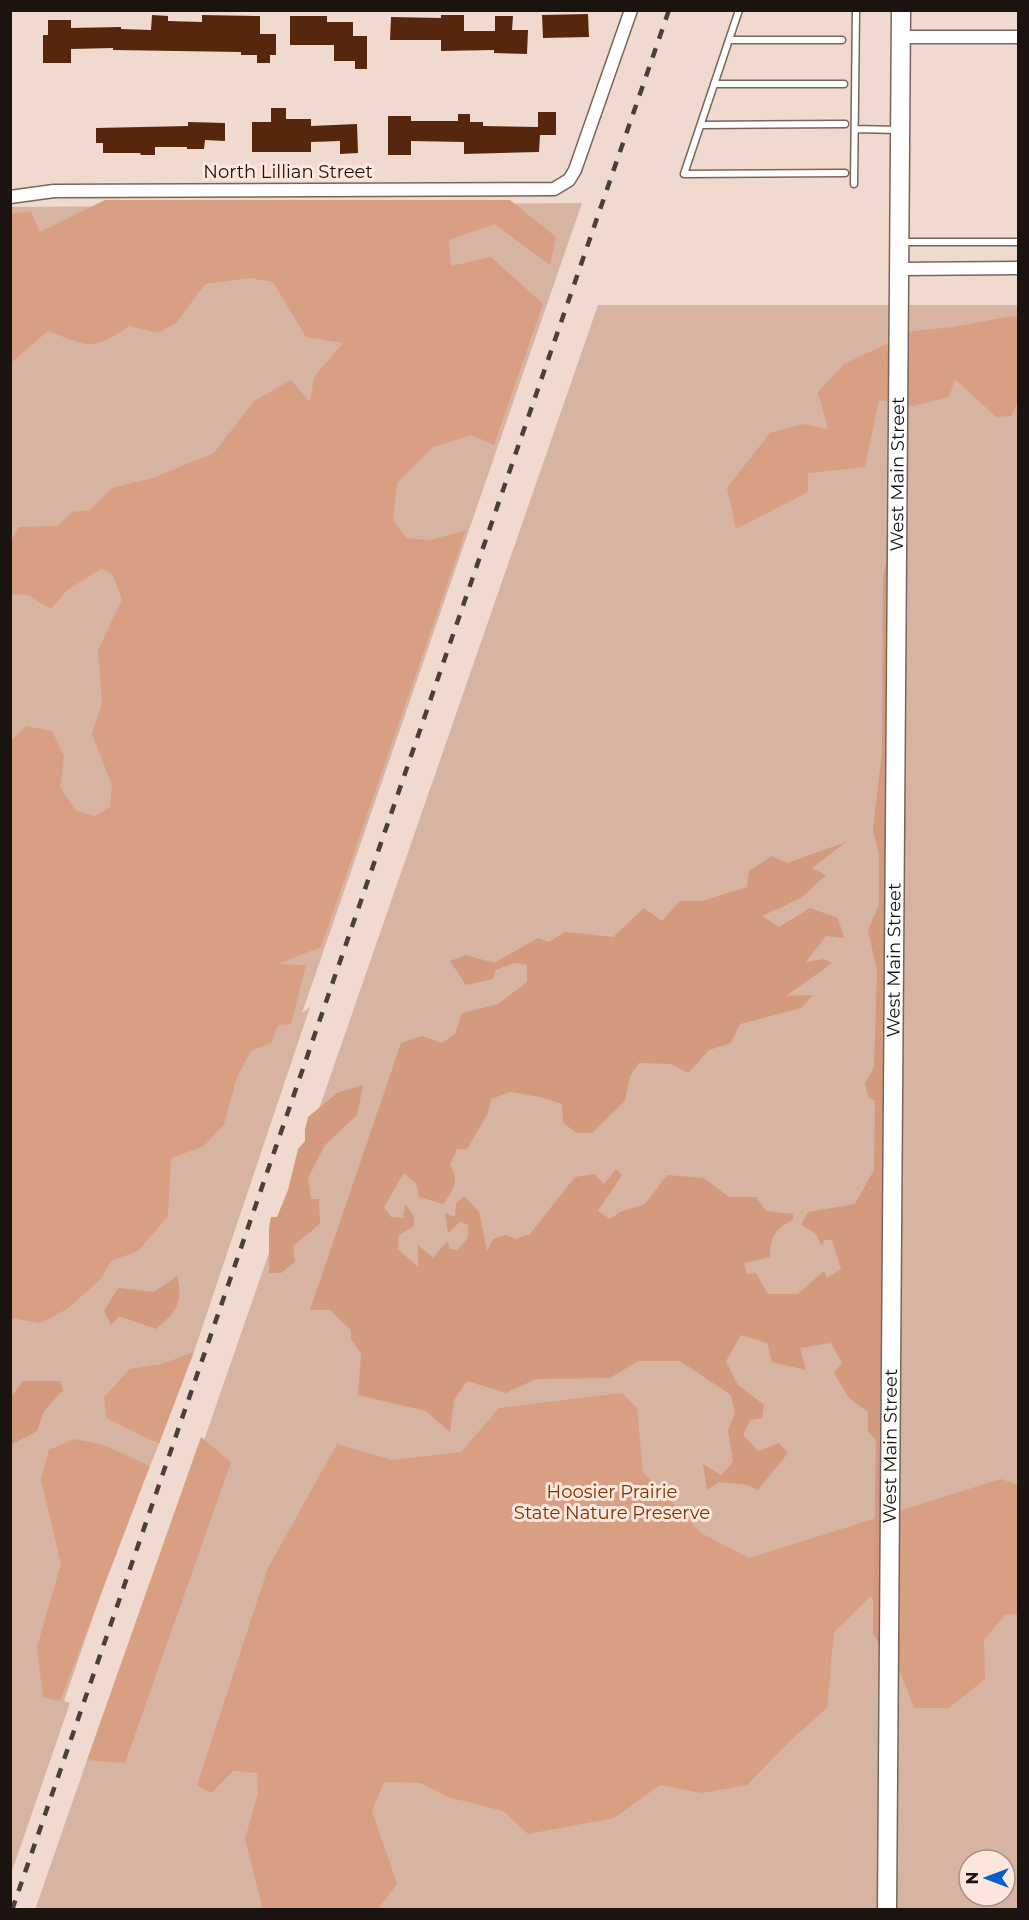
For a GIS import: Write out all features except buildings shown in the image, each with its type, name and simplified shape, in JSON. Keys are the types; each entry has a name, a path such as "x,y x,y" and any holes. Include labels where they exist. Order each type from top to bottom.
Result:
{"street":[{"name":"North Lillian Street","path":"10,197 54,191 545,190 560,187 565,184 574,170 631,10"},
{"name":"West Main Street","path":"887,1910 902,10"},
{"path":"901,36 1018,37"},
{"path":"899,269 1018,268"}],"lane":[{"path":"739,10 684,174 845,173"},
{"path":"854,184 855,10"},
{"path":"729,40 842,40"},
{"path":"714,84 844,84"},
{"path":"701,125 845,124"},
{"path":"855,129 900,130"},
{"path":"899,242 1018,243"}],"green space":[{"path":"105,200 510,200 556,237 550,265 494,224 449,240 451,266 491,257 543,304 494,445 472,435 433,447 397,483 393,519 406,538 431,540 466,530 321,947 278,964 306,965 291,1024 278,1025 271,1043 251,1051 237,1077 224,1124 204,1146 171,1158 168,1216 138,1251 111,1261 101,1279 67,1309 40,1323 11,1318 11,741 26,726 52,731 64,756 60,787 76,811 95,816 110,807 112,785 92,734 102,703 98,650 122,600 113,575 101,569 67,590 51,609 28,595 11,594 11,541 19,527 58,526 72,512 90,510 112,488 153,478 214,453 254,401 291,380 310,402 314,377 343,343 306,337 273,282 250,278 205,284 177,322 158,333 129,326 107,340 90,344 48,331 11,363 11,213 31,212 40,232"},
{"path":"582,203 302,1013 310,1007 194,1352 183,1357 154,1442 159,1444 150,1466 146,1464 64,1701 70,1703 11,1874 11,207"},
{"name":"Hoosier Prairie State Nature Preserve","path":"598,305 1018,305 1018,1909 35,1910 87,1760 93,1760"},
{"path":"1013,316 1018,318 1018,401 1011,416 996,417 955,379 949,397 913,406 879,400 865,467 808,473 808,492 736,529 727,488 770,433 803,424 828,429 818,392 844,364 914,331 953,327"},
{"path":"194,1352 159,1444 106,1418 104,1397 130,1369 162,1364"},
{"path":"622,1393 637,1408 643,1472 701,1533 749,1558 1001,1479 1018,1485 1018,1614 1005,1615 984,1640 985,1679 949,1708 914,1708 871,1596 834,1632 827,1708 793,1738 747,1785 702,1793 660,1785 614,1818 528,1834 503,1811 448,1797 420,1783 384,1782 372,1811 397,1884 378,1909 263,1910 245,1839 258,1793 257,1773 233,1771 211,1793 197,1785 268,1568 337,1444 392,1460 461,1452 499,1408"},
{"path":"201,1437 231,1462 125,1763 87,1760"},
{"path":"74,1439 103,1445 150,1466 60,1701 43,1697 37,1647 61,1564 41,1480 49,1450"}],"shaded area":[{"path":"888,556 879,1643 873,1634 876,1440 868,1431 868,1412 849,1398 834,1373 842,1363 831,1343 800,1348 806,1370 772,1362 767,1343 741,1335 726,1361 738,1385 764,1405 762,1418 750,1420 743,1435 758,1451 779,1443 788,1453 758,1490 748,1485 718,1482 707,1490 703,1464 721,1475 733,1462 728,1430 735,1414 731,1395 680,1361 638,1361 610,1378 536,1379 506,1393 467,1381 454,1400 450,1432 426,1411 358,1395 361,1354 351,1339 351,1330 330,1310 310,1310 401,1043 422,1036 442,1043 455,1034 462,1013 498,1004 527,982 527,965 514,963 496,970 493,979 466,985 450,961 466,955 494,963 538,938 549,942 565,932 613,937 644,908 662,921 680,901 702,901 747,887 749,871 772,856 787,863 846,842 812,868 826,875 801,898 762,916 779,927 810,908 838,918 844,938 826,936 806,962 824,959 832,963 786,996 813,995 801,1008 740,1024 731,1043 709,1050 688,1073 671,1064 639,1063 630,1076 625,1101 592,1133 577,1133 563,1123 562,1104 540,1097 510,1092 491,1099 488,1113 467,1149 457,1149 450,1165 455,1176 454,1185 443,1204 419,1197 416,1183 404,1173 384,1207 391,1217 403,1218 405,1204 414,1216 414,1226 399,1235 398,1249 418,1267 418,1245 433,1258 447,1241 450,1249 457,1250 468,1238 468,1225 460,1222 448,1233 445,1213 455,1217 456,1203 464,1196 479,1212 487,1251 493,1239 505,1235 516,1239 530,1234 575,1177 594,1174 604,1184 616,1169 622,1175 598,1211 610,1219 620,1212 645,1204 667,1175 704,1178 729,1197 756,1197 766,1211 793,1214 793,1220 782,1226 775,1234 770,1257 744,1263 747,1274 756,1273 768,1294 798,1294 824,1271 827,1278 841,1269 832,1240 824,1240 822,1246 815,1233 801,1225 808,1212 855,1204 874,1170 875,1101 868,1097 865,1083 874,1067 877,971 868,930 879,905 879,855 873,829 882,752 883,576"},
{"path":"363,1085 357,1115 325,1145 308,1178 311,1199 319,1199 320,1224 293,1246 295,1262 281,1273 269,1273 271,1217 277,1217 288,1190 298,1149 305,1141 308,1117 337,1093"},
{"path":"177,1276 179,1300 177,1306 156,1329 119,1316 111,1325 104,1311 118,1288 154,1292"},
{"path":"23,1381 60,1381 63,1390 44,1411 37,1431 11,1445 11,1397"}],"railway":[{"path":"12,1910 669,10"}]}
